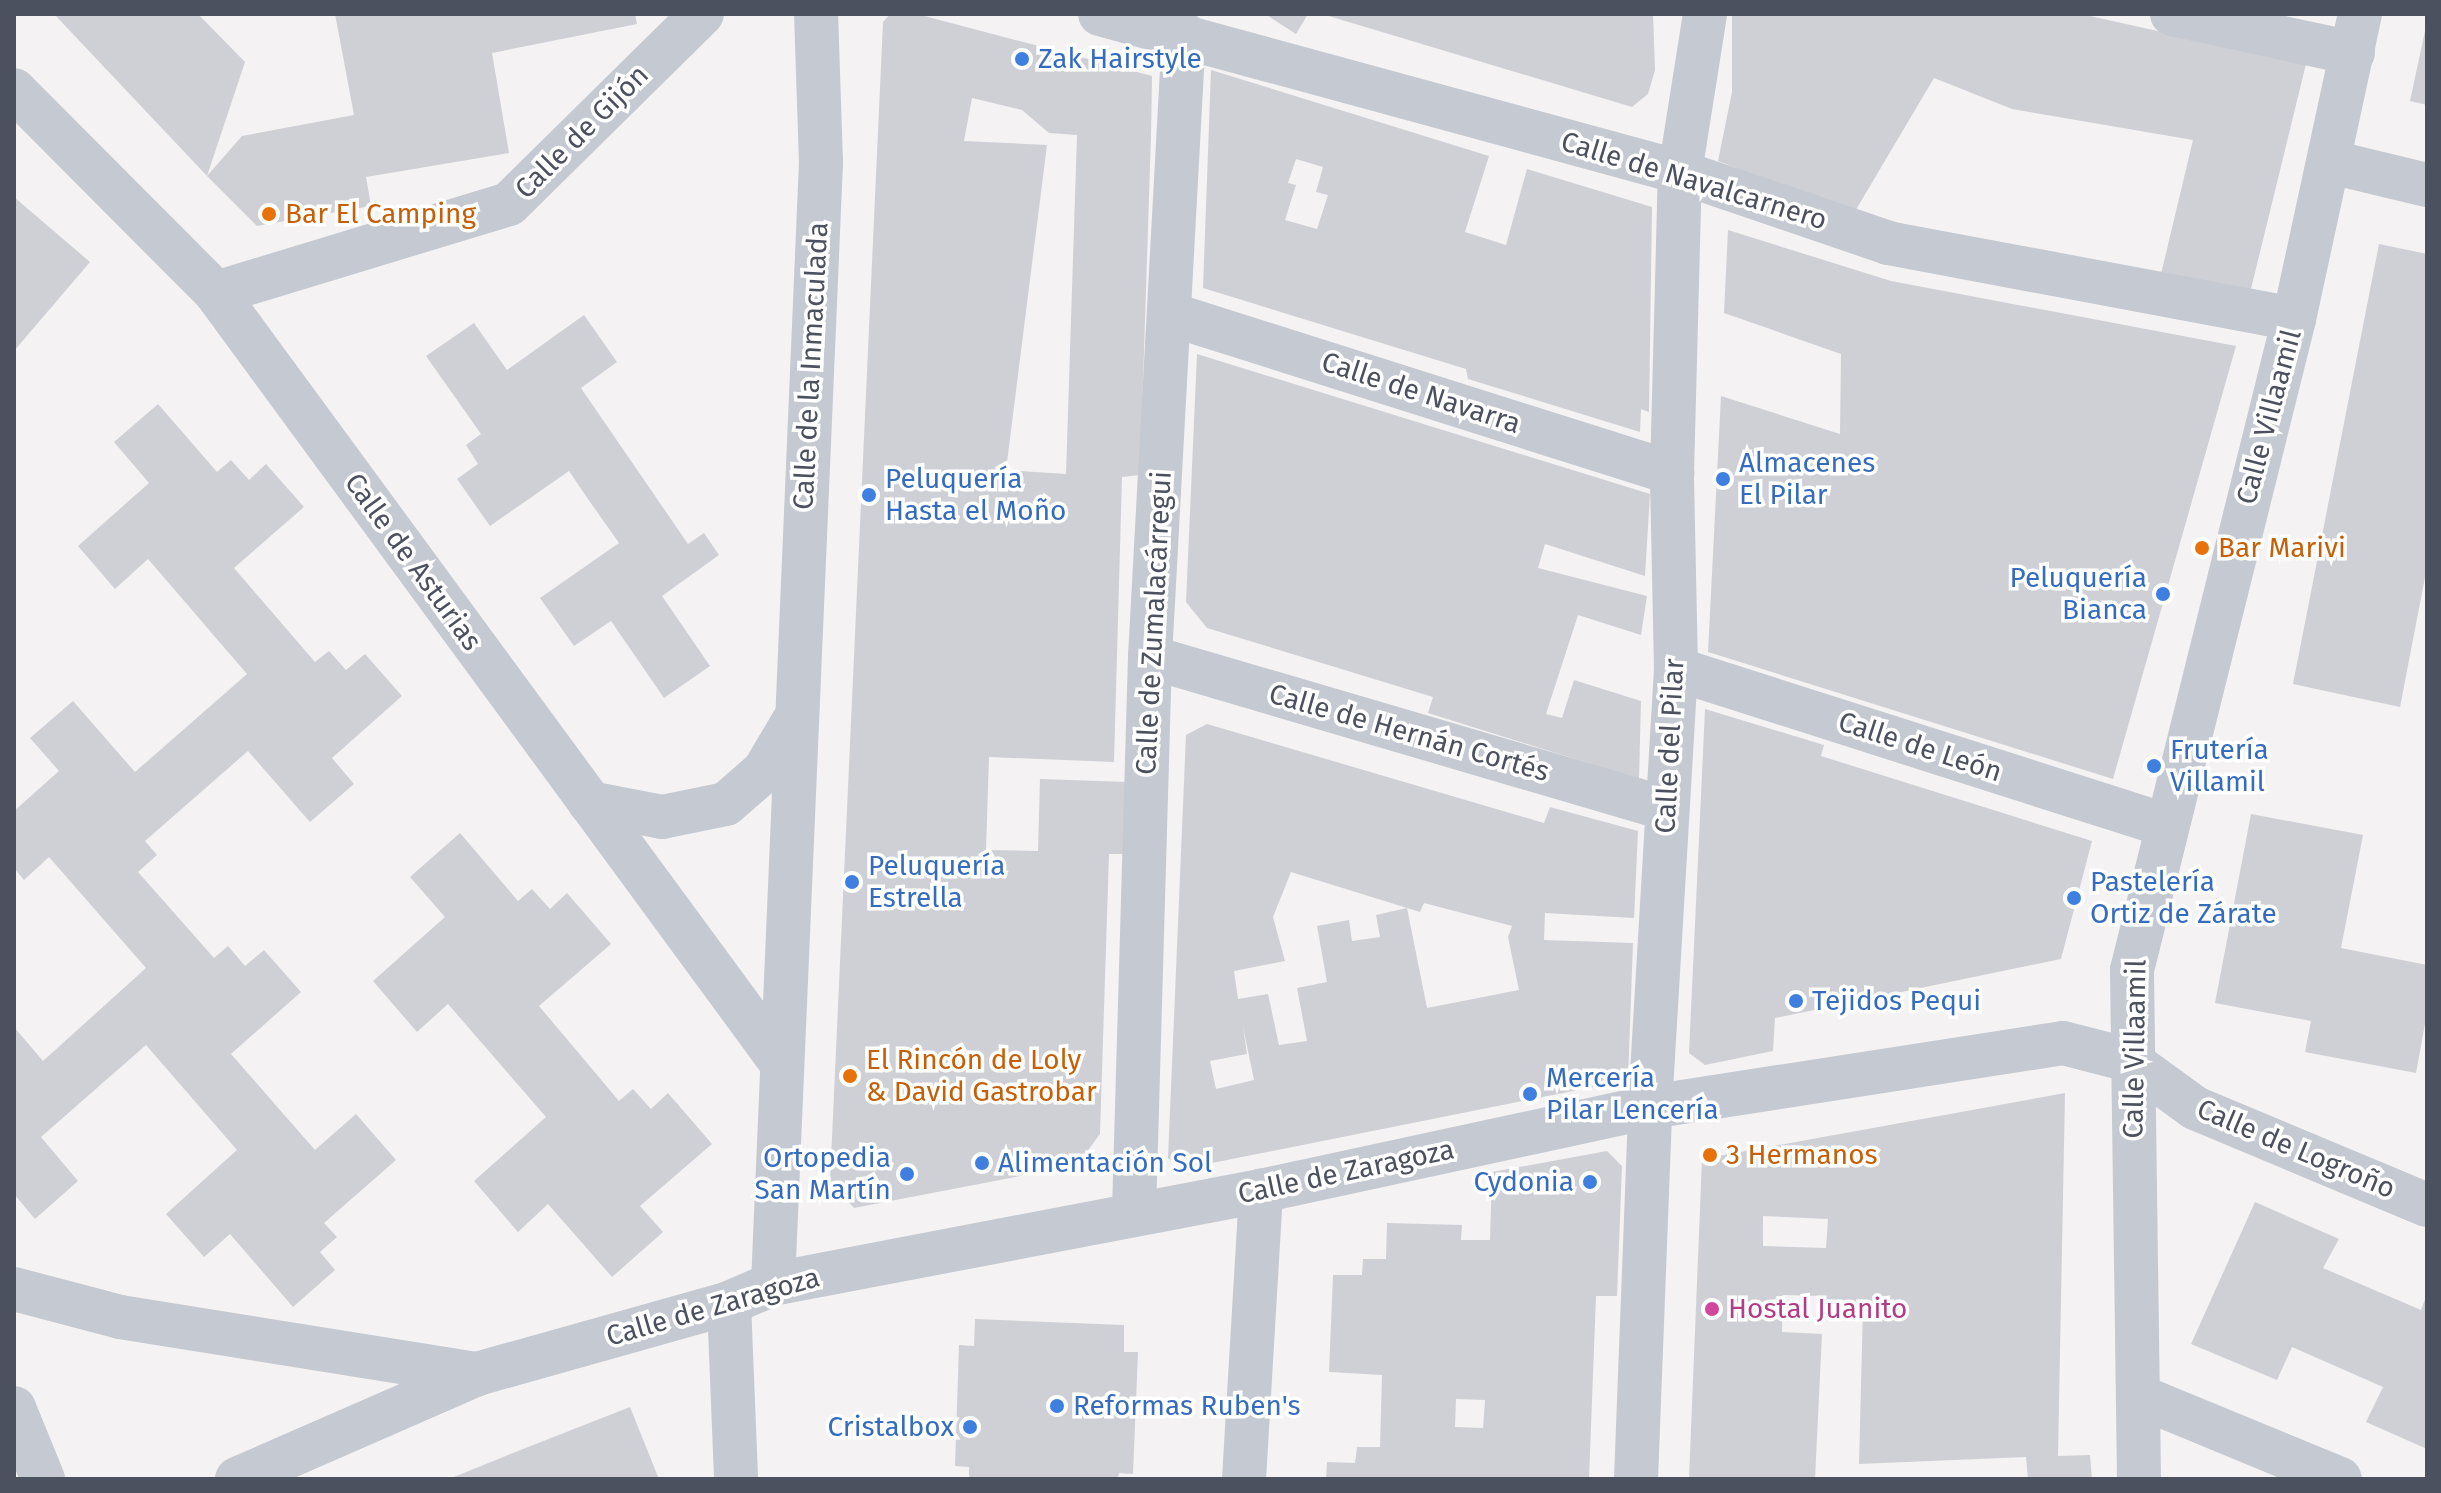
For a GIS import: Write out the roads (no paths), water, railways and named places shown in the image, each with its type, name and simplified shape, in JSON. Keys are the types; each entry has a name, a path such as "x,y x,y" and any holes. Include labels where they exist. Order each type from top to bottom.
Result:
{"street":[{"name":"Calle de Gijón","path":"216,293 509,204 702,14"},
{"name":"Calle de la Inmaculada","path":"773,1284 780,1061 821,163 816,14"},
{"name":"Calle de Navalcarnero","path":"1100,14 1184,34 1680,172 1888,243 2294,319"},
{"name":"Calle del Pilar","path":"1636,1479 1650,1107 1676,669 1672,473 1680,172 1705,14"},
{"path":"2172,14 2357,34"},
{"name":"Calle de Zumalacárregui","path":"1134,1212 1150,657 1184,34"},
{"name":"Calle Villaamil","path":"2139,1479 2141,1397 2129,1060 2132,970 2165,825 2294,319 2357,34"},
{"name":"Calle de Asturias","path":"14,90 216,293 780,1061"},
{"path":"2331,162 2427,185"},
{"name":"Calle de Navarra","path":"1170,314 1672,473"},
{"name":"Calle de Hernán Cortés","path":"1150,657 1667,809"},
{"name":"Calle de León","path":"1676,669 2165,825"},
{"name":"Calle de la Inmaculada","path":"590,803 662,817 726,804 764,771 795,718"},
{"name":"Calle de Zaragoza","path":"237,1479 477,1374 729,1303 773,1284 1134,1212 1261,1191 1650,1107 2063,1043 2129,1060"},
{"name":"Calle de Logroño","path":"2129,1060 2195,1108 2427,1205"},
{"path":"1244,1479 1261,1191"},
{"name":"Calle de Zaragoza","path":"14,1289 120,1317 477,1374"},
{"path":"729,1303 736,1479"},
{"path":"2141,1397 2340,1479"},
{"path":"14,1408 43,1479"}],"place":[{"name":"Zak Hairstyle","path":"1022,59"},
{"name":"Bar El Camping","path":"269,214"},
{"name":"Almacenes El Pilar","path":"1723,479"},
{"name":"Peluquería Hasta el Moño","path":"869,495"},
{"name":"Bar Marivi","path":"2202,548"},
{"name":"Peluquería Bianca","path":"2163,594"},
{"name":"Frutería Villamil","path":"2154,766"},
{"name":"Peluquería Estrella","path":"852,882"},
{"name":"Pastelería Ortiz de Zárate","path":"2074,898"},
{"name":"Tejidos Pequi","path":"1796,1001"},
{"name":"El Rincón de Loly & David Gastrobar","path":"850,1076"},
{"name":"Mercería Pilar Lencería","path":"1530,1094"},
{"name":"3 Hermanos","path":"1710,1155"},
{"name":"Alimentación Sol","path":"982,1163"},
{"name":"Ortopedia San Martín","path":"907,1174"},
{"name":"Cydonia","path":"1590,1182"},
{"name":"Hostal Juanito","path":"1712,1309"},
{"name":"Reformas Ruben's","path":"1057,1406"},
{"name":"Cristalbox","path":"970,1427"}]}
